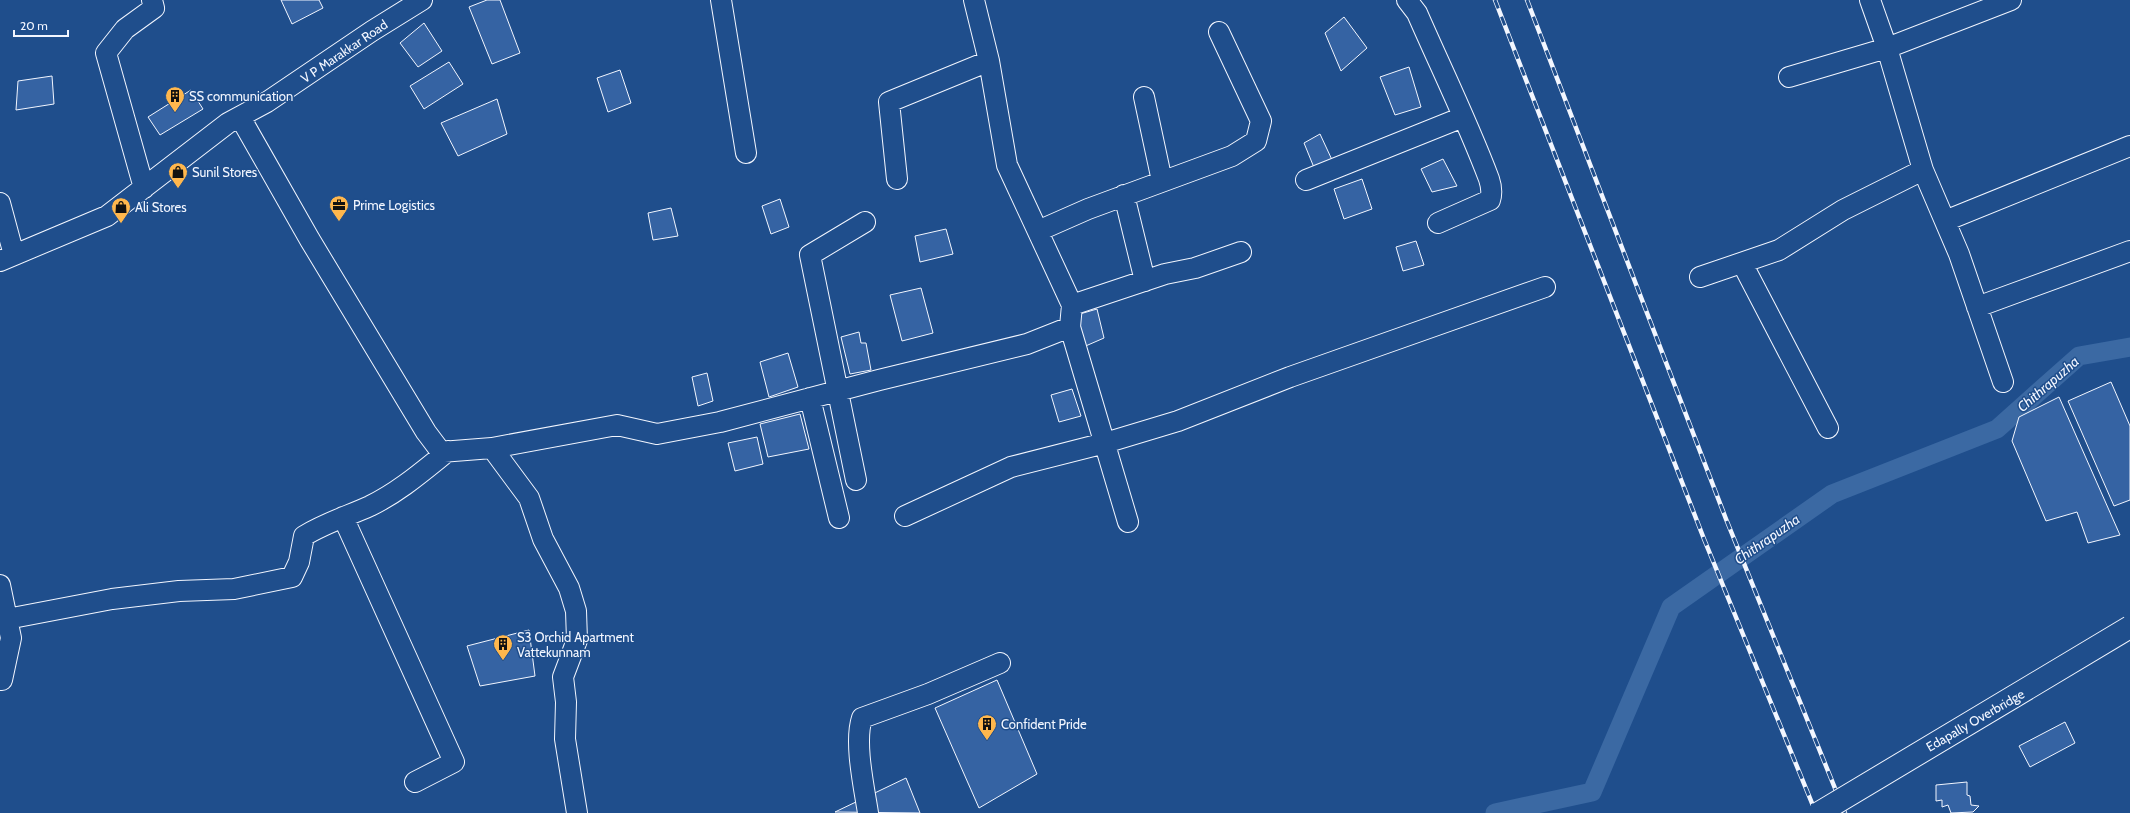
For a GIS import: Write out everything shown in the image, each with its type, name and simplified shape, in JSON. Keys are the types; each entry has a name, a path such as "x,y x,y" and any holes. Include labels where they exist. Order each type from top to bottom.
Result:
{"highway":[{"name":"Edapally Overbridge","path":"1819,813 2130,627"}],"street":[{"path":"144,188 106,52 125,29 154,8 152,0"},
{"name":"V P Marakkar Road","path":"7,258 107,216 228,123 267,102 372,31 422,0"},
{"path":"720,0 746,153"},
{"path":"974,0 989,61 1007,165 1072,305 1070,327 1128,522"},
{"path":"1407,0 1417,13 1490,180 1491,198 1487,202 1438,223"},
{"path":"1870,0 1887,48 1922,170 1945,221 2003,382"},
{"path":"1789,77 1887,48 2011,0"},
{"path":"1038,231 1124,195 1232,156 1256,141 1261,121 1219,32"},
{"path":"897,179 889,102 989,61"},
{"path":"1144,97 1162,181"},
{"path":"240,117 310,240 426,432 441,452 492,448 617,425 657,434 720,422 1027,344 1070,327"},
{"path":"1306,180 1463,117"},
{"path":"1945,221 2130,146"},
{"path":"1700,277 1779,250 1843,210 1922,170"},
{"path":"1124,195 1145,281"},
{"path":"0,203 7,258"},
{"path":"856,480 810,255 865,222"},
{"path":"1977,307 2130,251"},
{"path":"1072,305 1165,274 1195,268 1241,252"},
{"path":"1742,263 1828,428"},
{"path":"905,516 1011,467 1105,443 1178,421 1290,377 1545,287"},
{"path":"810,398 839,518"},
{"path":"492,448 529,498 543,539 569,588 576,611 577,640 563,677 566,702 565,739 577,813"},
{"path":"7,619 112,599 179,592 234,589 292,577 299,562 304,536 322,525 370,506 404,487 448,451"},
{"path":"343,516 454,762 415,782"},
{"path":"0,586 11,638 2,680 0,680"},
{"path":"868,813 862,776 859,728 862,718 928,694 1000,663"}],"building":[{"path":"281,0 319,0 323,8 292,24"},
{"path":"487,0 500,0 520,53 492,64 469,7"},
{"path":"1344,17 1367,48 1341,71 1325,33"},
{"path":"424,23 442,51 418,67 400,43"},
{"path":"449,62 463,84 424,109 410,86"},
{"path":"1409,67 1421,107 1395,115 1380,77"},
{"path":"620,70 631,103 608,112 597,78"},
{"path":"52,76 54,104 16,110 18,81"},
{"name":"SS communication","path":"191,90 203,109 160,135 148,117"},
{"path":"497,99 507,134 458,156 441,123"},
{"path":"1320,134 1333,162 1315,170 1304,143"},
{"path":"1443,159 1457,186 1432,192 1421,169"},
{"path":"1362,179 1372,209 1344,219 1334,189"},
{"path":"780,199 789,227 771,234 762,206"},
{"path":"671,208 678,236 653,240 648,213"},
{"path":"946,229 953,254 920,262 915,236"},
{"path":"1416,241 1424,265 1403,271 1396,247"},
{"path":"921,288 933,333 902,341 890,295"},
{"path":"1097,309 1104,338 1081,348 1073,316"},
{"path":"859,332 861,343 866,343 871,370 850,374 841,337"},
{"path":"788,353 798,387 769,397 760,362"},
{"path":"707,373 713,401 698,406 692,377"},
{"path":"2111,382 2130,426 2130,500 2114,506 2068,401"},
{"path":"1072,389 1081,416 1059,422 1051,395"},
{"path":"2059,397 2120,535 2088,543 2077,512 2046,521 2012,441 2019,417"},
{"path":"800,414 809,449 768,457 760,424"},
{"path":"757,437 763,464 735,471 728,443"},
{"name":"S3 Orchid Apartment Vattekunnam","path":"529,630 535,676 480,686 467,646"},
{"name":"Confident Pride","path":"997,680 1037,774 979,808 935,708"},
{"path":"2065,722 2075,743 2030,767 2019,746"},
{"path":"906,778 920,813 835,812"},
{"path":"1967,782 1967,795 1970,796 1971,805 1979,806 1973,812 1951,813 1948,805 1942,807 1942,800 1936,801 1936,785"}],"waterway":[{"name":"Chithrapuzha","path":"1495,813 1592,792 1671,607 1832,494 1997,429 2079,356 2130,347"}],"railway":[{"path":"1495,0 1704,539 1816,813"},
{"path":"1527,0 1726,519 1845,813"}],"place":[{"name":"SS communication","path":"175,113"},
{"name":"Sunil Stores","path":"178,189"},
{"name":"Prime Logistics","path":"339,222"},
{"name":"Ali Stores","path":"121,224"},
{"name":"S3 Orchid Apartment Vattekunnam","path":"503,661"},
{"name":"Confident Pride","path":"987,741"}]}
